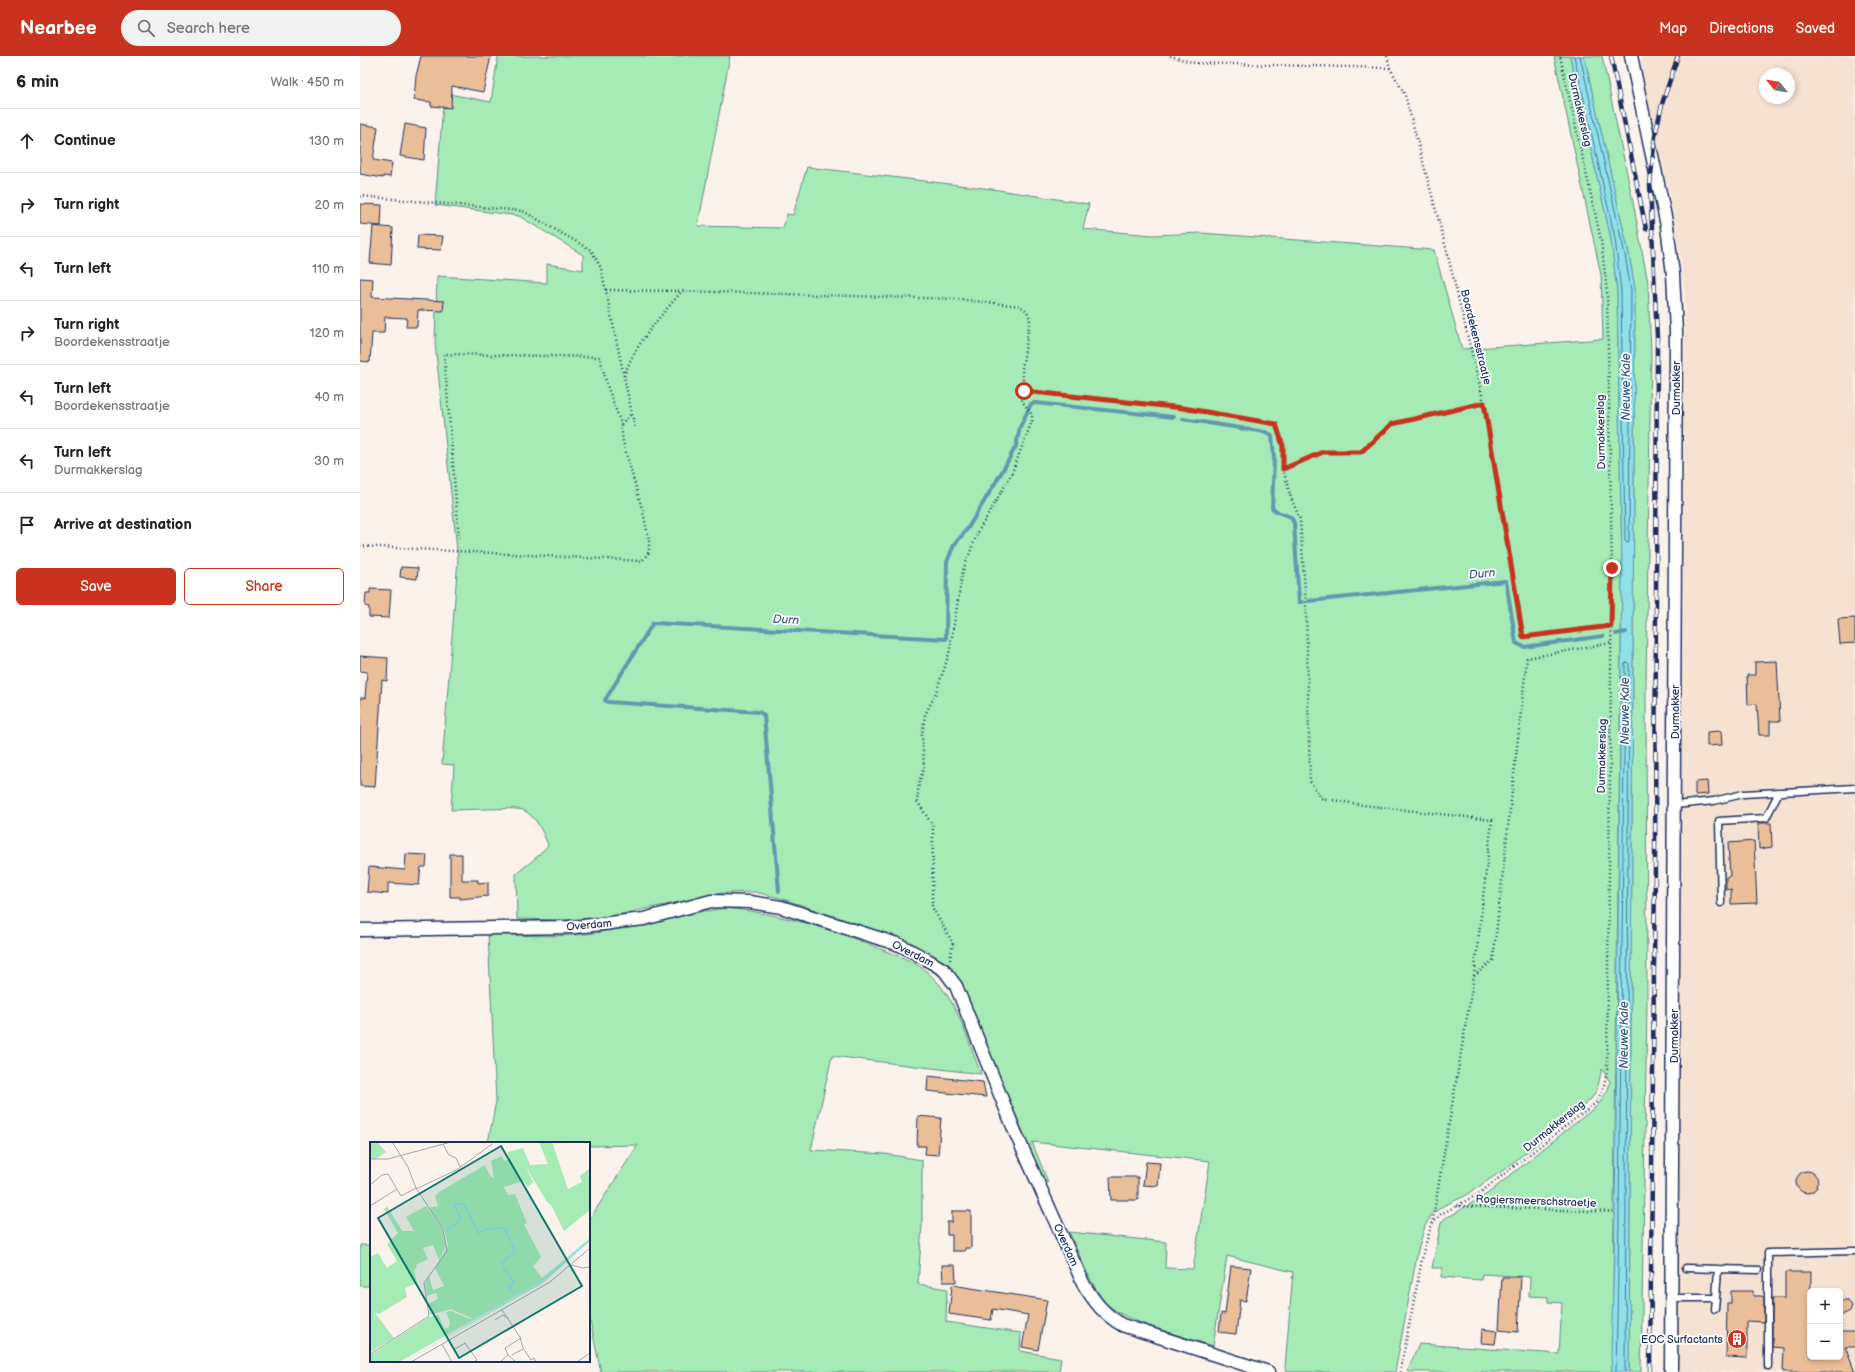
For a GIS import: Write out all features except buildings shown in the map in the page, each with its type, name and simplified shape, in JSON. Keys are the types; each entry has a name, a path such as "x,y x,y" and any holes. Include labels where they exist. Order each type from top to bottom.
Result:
{"street":[{"name":"Durmakker","path":"1631,56 1667,226 1674,290 1677,397 1670,1372"},
{"name":"Overdam","path":"360,930 576,927 644,919 711,901 750,902 781,907 802,913 900,945 926,958 944,970 956,986 1016,1134 1084,1285 1098,1307 1122,1325 1268,1372"}],"lane":[{"path":"1675,805 1714,801 1743,794 1855,788"},
{"path":"1720,903 1719,821 1766,818 1779,792"},
{"path":"1768,1366 1768,1253 1855,1251"},
{"path":"1686,1268 1758,1270"},
{"path":"1715,1309 1718,1269"},
{"path":"1671,1298 1716,1298"}],"path":[{"path":"1170,56 1196,63 1390,68"},
{"name":"Boordekensstraatje","path":"1387,56 1390,68 1405,95 1446,248 1484,403 1523,637 1611,626"},
{"name":"Durmakkerslag","path":"1432,1224 1441,1214 1477,1196 1597,1102 1604,1086 1607,1070 1611,626 1607,292 1601,240 1560,56"},
{"path":"360,196 523,211 591,250 601,268 635,428"},
{"path":"606,290 957,299 1020,306 1026,311 1030,319 1022,369 1024,391 1022,402 1032,415 1032,420 1011,476 978,532 963,570 949,654 936,693 926,715 922,735 924,767 919,783 918,801 933,826 932,907 953,943 952,956 944,970"},
{"path":"624,376 628,363 653,326 682,291"},
{"path":"360,546 642,561 649,552 649,540 643,512 623,442 620,424 607,385 600,357 444,354 459,538"},
{"path":"1024,391 1183,408 1276,424 1283,446 1283,469 1291,498 1300,519 1306,604 1310,781 1321,798 1363,805 1492,820 1474,976 1432,1224 1424,1249 1400,1372"},
{"path":"1283,469 1323,452 1361,452 1392,424 1484,403"},
{"path":"620,424 632,414"},
{"path":"1474,976 1493,960 1527,658 1611,643"},
{"name":"Rogiersmeerschstraetje","path":"1456,1206 1615,1212"}],"shaded area":[{"path":"1643,56 1855,56 1855,1372 1677,1372 1685,304 1681,261 1670,197 1640,63"}],"green space":[{"path":"498,56 730,56 698,226 783,228 787,214 793,215 807,167 992,189 1089,204 1083,229 1153,235 1201,233 1434,250 1462,349 1603,339 1601,275 1554,56 1570,56 1611,239 1617,292 1622,568 1612,1372 1407,1372 1419,1344 1559,1354 1562,1303 1548,1302 1548,1297 1529,1296 1530,1277 1482,1274 1481,1280 1441,1277 1442,1268 1432,1268 1441,1223 1446,1217 1487,1194 1598,1105 1608,1090 1610,1082 1602,1069 1597,1090 1591,1099 1579,1110 1505,1169 1465,1196 1443,1206 1432,1214 1425,1226 1418,1250 1395,1372 1288,1372 1285,1367 1293,1272 1227,1256 1213,1346 1143,1324 1117,1312 1102,1299 1091,1281 1069,1232 1166,1242 1165,1268 1193,1269 1210,1161 1032,1142 1048,1182 1045,1184 981,1033 944,970 913,943 780,898 755,892 723,893 607,917 563,920 517,919 516,874 538,856 548,845 544,835 532,816 523,810 451,810 454,765 442,764 458,559 435,343 437,276 547,283 547,264 583,270 583,255 519,216 435,205 444,93 491,102"},
{"path":"1584,56 1602,56 1633,202 1648,283 1651,354 1646,685 1647,1006 1641,1372 1629,1372 1635,289 1629,254"},
{"path":"725,908 745,910 806,923 845,935 904,958 919,966 934,978 946,993 958,1015 981,1074 832,1056 811,1150 885,1154 922,1160 922,1225 918,1284 947,1289 946,1322 1021,1333 1020,1351 1061,1358 1059,1372 601,1372 590,1321 590,1218 638,1145 590,1146 590,1142 488,1142 496,1101 488,934 552,936 593,933 631,927"},
{"path":"360,1245 370,1245 370,1286 360,1286"}],"water":[{"name":"Nieuwe Kale","path":"1570,56 1584,56 1629,254 1635,289 1629,1372 1612,1372 1611,1356 1615,1220 1622,568 1617,292 1611,239"}],"waterway":[{"name":"Durn","path":"779,891 764,715 759,712 608,702 605,700 653,623 946,639 947,562 954,545 968,528 1016,446 1020,427 1031,404 1035,403 1174,417"},
{"name":"Durn","path":"1183,419 1265,432 1272,435 1274,458 1272,508 1291,517 1294,523 1299,602 1302,602"},
{"name":"Durn","path":"1309,601 1506,581 1516,643 1524,647 1603,636"},
{"name":"Durn","path":"1616,634 1626,632"}],"railway":[{"path":"1611,56 1646,229"},
{"path":"1650,1372 1655,866 1657,337 1650,185 1655,136 1662,104 1678,56"}],"place":[{"name":"EOC Surfactants","path":"1737,1339"}],"route":[{"path":"1024,391 1104,398 1183,408 1276,424 1283,446 1283,469 1323,452 1361,452 1392,424 1484,403 1523,637 1611,626 1612,568"}]}
